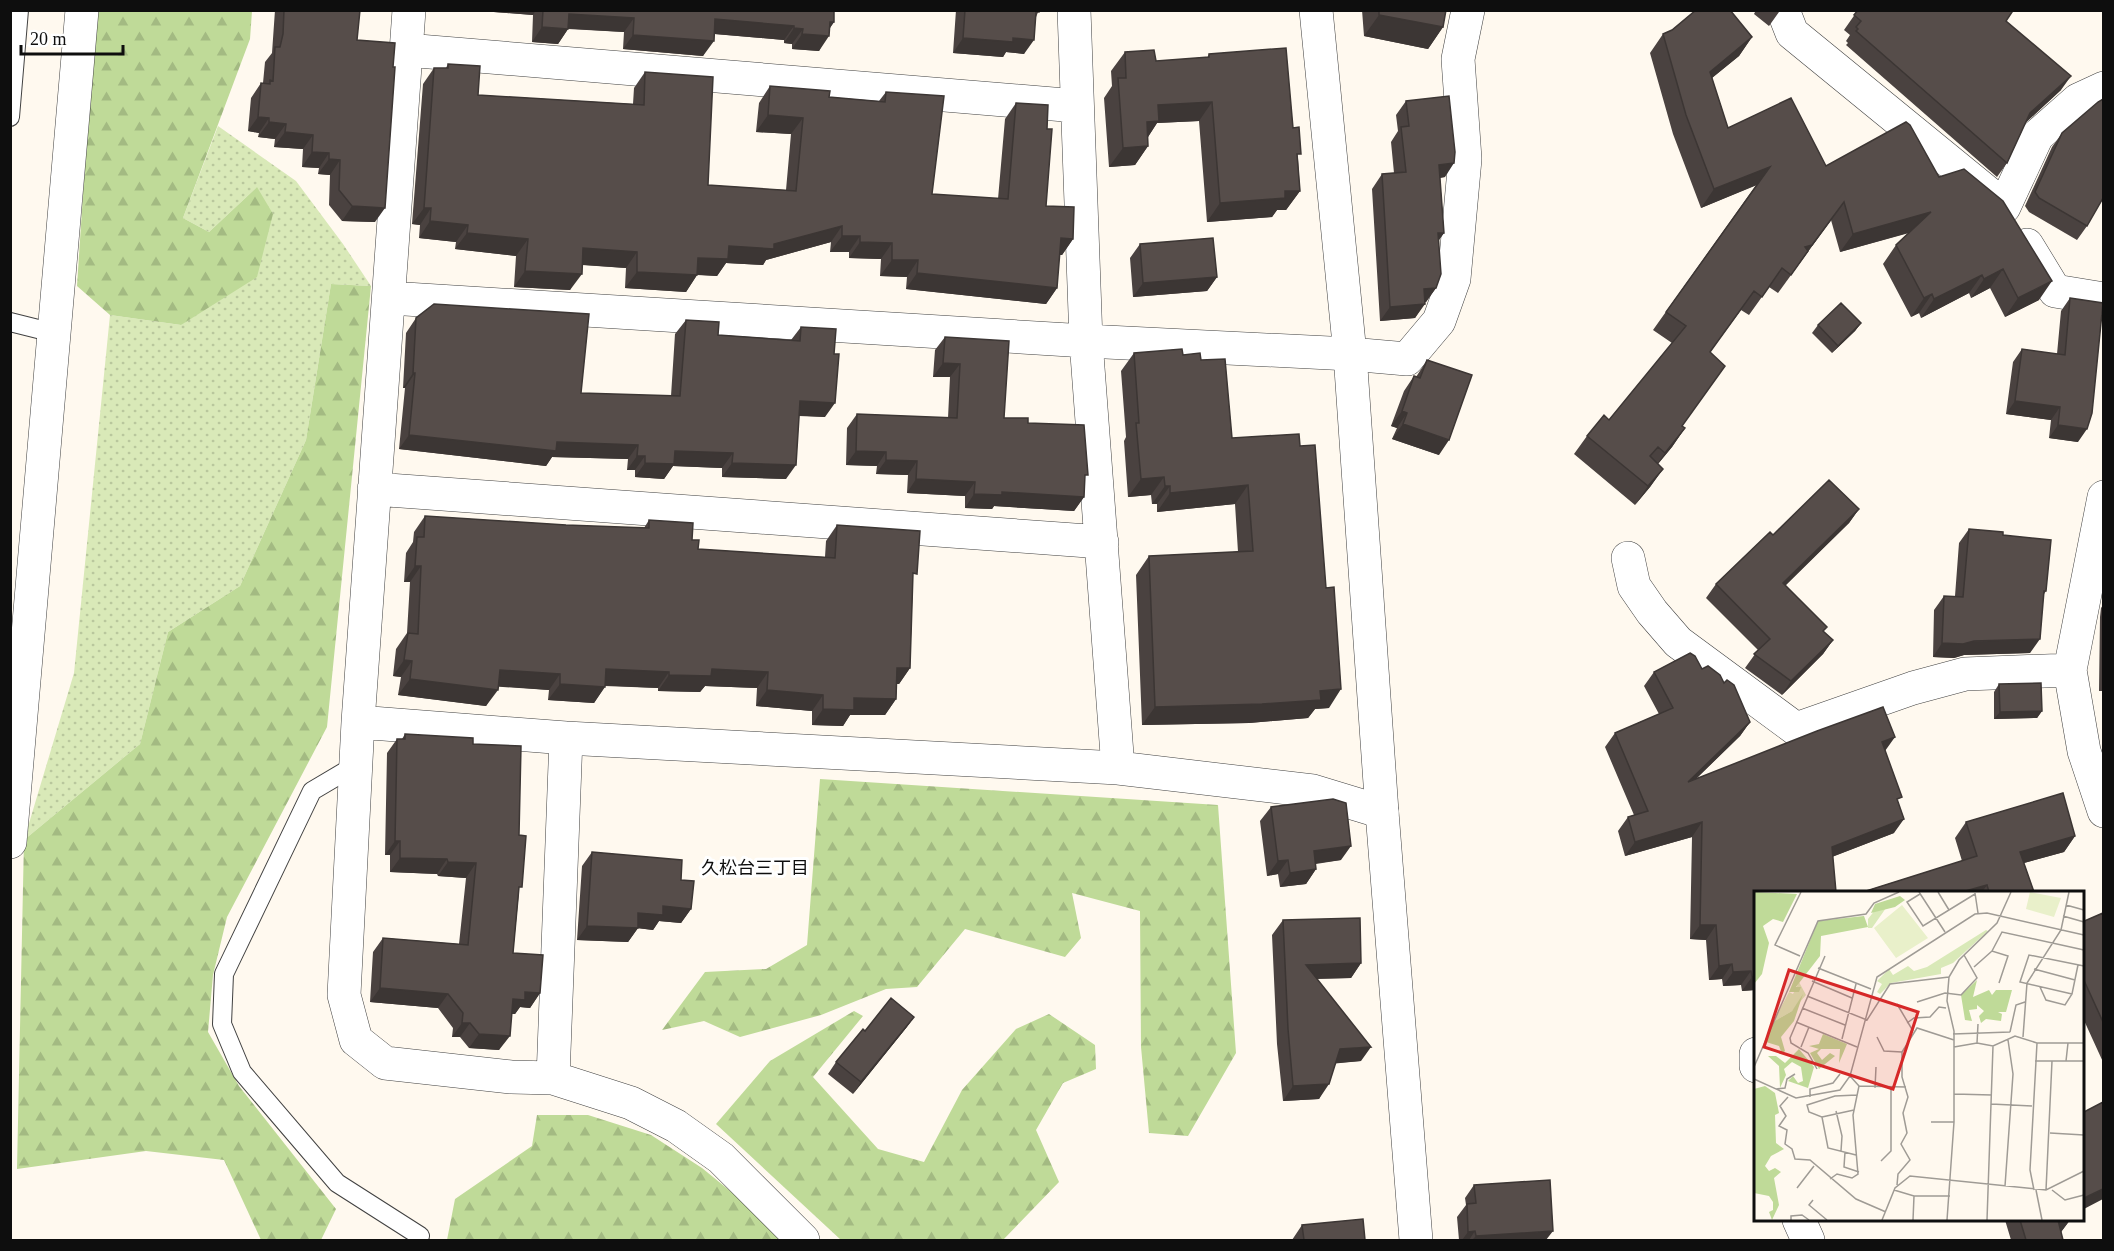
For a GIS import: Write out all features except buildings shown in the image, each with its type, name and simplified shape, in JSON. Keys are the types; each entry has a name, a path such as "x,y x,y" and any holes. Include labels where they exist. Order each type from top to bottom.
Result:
{"street":[{"path":"10,842 82,10"},
{"path":"409,10 358,722 344,995 356,1040 385,1063 511,1077 553,1078 631,1103 676,1126 721,1158 803,1240"},
{"path":"1074,10 1086,341 1118,768"},
{"path":"1316,10 1350,354 1382,812 1416,1240"},
{"path":"389,298 1407,359 1439,321 1454,279 1465,159 1458,59 1468,10"},
{"path":"1783,10 1792,33 2004,207 2055,291 2103,299"},
{"path":"406,50 1077,106"},
{"path":"2004,207 2037,136 2078,100 2103,88"},
{"path":"374,489 1102,542"},
{"path":"2103,497 2070,670 2084,751 2103,811"},
{"path":"1628,558 1634,586 1652,612 1678,642 1796,729 1913,688 1965,674 2070,670"},
{"path":"358,722 566,738 1118,768 1313,791 1382,812"},
{"path":"553,1078 566,738"},
{"path":"1799,1221 1808,1240"}],"lane":[{"path":"10,117 13,48 19,10"},
{"path":"10,322 54,333"},
{"path":"356,765 312,791 224,974 222,1024 242,1071 337,1183 420,1236"}],"green space":[{"path":"95,11 252,11 250,39 183,218 209,232 257,187 273,214 257,277 181,325 110,315 77,286"},
{"path":"218,126 296,181 371,286 331,284 306,440 240,586 168,632 140,744 24,840 74,673 110,315 181,325 257,187 209,232 183,218"},
{"path":"331,284 371,286 327,727 227,917 213,975 208,1032 239,1086 336,1209 321,1240 261,1240 224,1160 146,1151 17,1169 24,840 140,744 168,632 240,586 306,440"},
{"path":"820,779 1218,805 1236,1053 1188,1136 1149,1133 1141,1047 1140,911 1072,893 1081,938 1065,957 965,929 917,987 886,989 821,1015 740,1037 704,1021 662,1030 705,972 766,969 807,945"},
{"path":"854,1011 863,1016 813,1077 878,1149 924,1162 962,1090 1016,1029 1049,1014 1095,1045 1096,1069 1063,1083 1036,1130 1059,1182 1003,1240 841,1240 716,1124 770,1061"},
{"path":"537,1115 588,1115 651,1135 702,1168 751,1208 780,1240 447,1240 455,1199 532,1146"}],"district":[{"name":"久松台三丁目","path":"755,868"}]}
